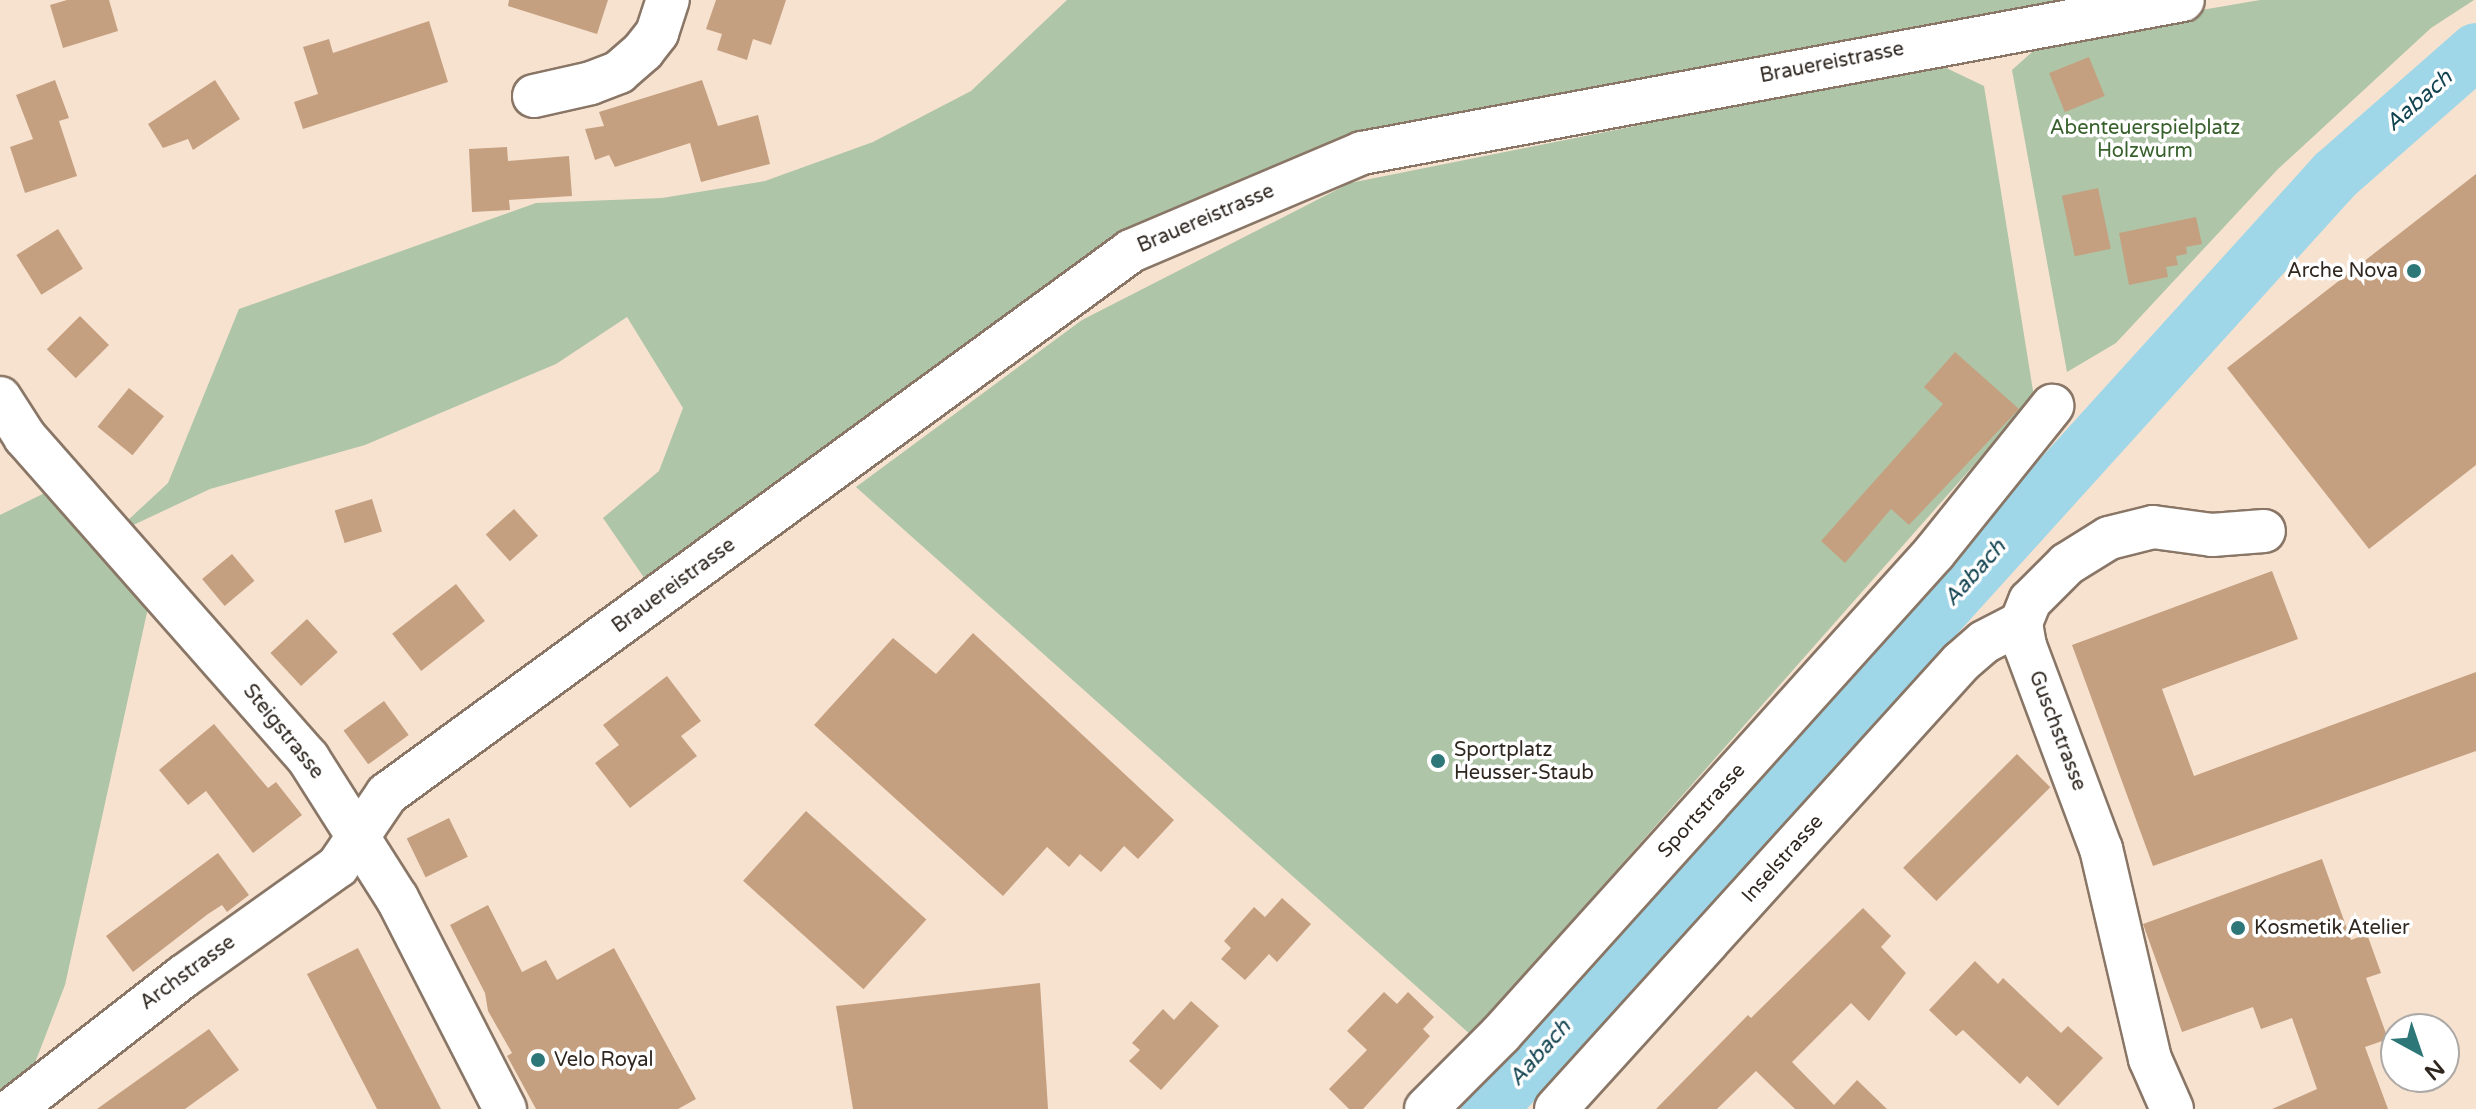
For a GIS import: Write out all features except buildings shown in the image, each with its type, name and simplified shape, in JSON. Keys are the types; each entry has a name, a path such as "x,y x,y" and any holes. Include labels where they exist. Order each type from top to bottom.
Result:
{"street":[{"path":"534,96 591,83 619,72 643,51 657,33 668,0"},
{"name":"Brauereistrasse","path":"361,837 387,794 1131,251 1362,153 2183,0"},
{"name":"Steigstrasse","path":"0,398 25,437 308,758 397,898 505,1109"},
{"name":"Sportstrasse","path":"1426,1109 1500,1035 1934,553 2052,406"},
{"path":"2021,623 2030,601 2067,564 2109,538 2153,527 2212,535 2264,531"},
{"name":"Inselstrasse","path":"1556,1109 1961,662 1984,642 2021,623"},
{"name":"Guschstrasse","path":"2021,623 2025,646 2101,849 2150,1059 2172,1109"},
{"name":"Archstrasse","path":"35,1102 184,976 338,866 361,837"}],"green space":[{"path":"1067,0 2183,0 1362,153 1131,251 658,598 603,518 659,471 683,408 627,317 556,364 365,445 210,489 112,535 168,483 239,309 536,203 662,198 765,181 873,142 971,91"},
{"name":"Abenteuerspielplatz Holzwurm","path":"2260,0 2474,0 2431,28 2278,169 2116,343 2067,372 2012,70 2050,36"},
{"name":"Sportplatz Heusser-Staub","path":"1940,65 1984,86 2034,397 1471,1035 856,487 1082,320 1350,183"},
{"path":"65,483 112,535 148,608 65,985 33,1068 0,1090 0,515"}],"waterway":[{"name":"Aabach","path":"1489,1109 2335,175 2476,51"}],"place":[{"name":"Arche Nova","path":"2414,271"},
{"name":"Sportplatz Heusser-Staub","path":"1438,761"},
{"name":"Kosmetik Atelier","path":"2238,928"},
{"name":"Velo Royal","path":"538,1060"}]}
